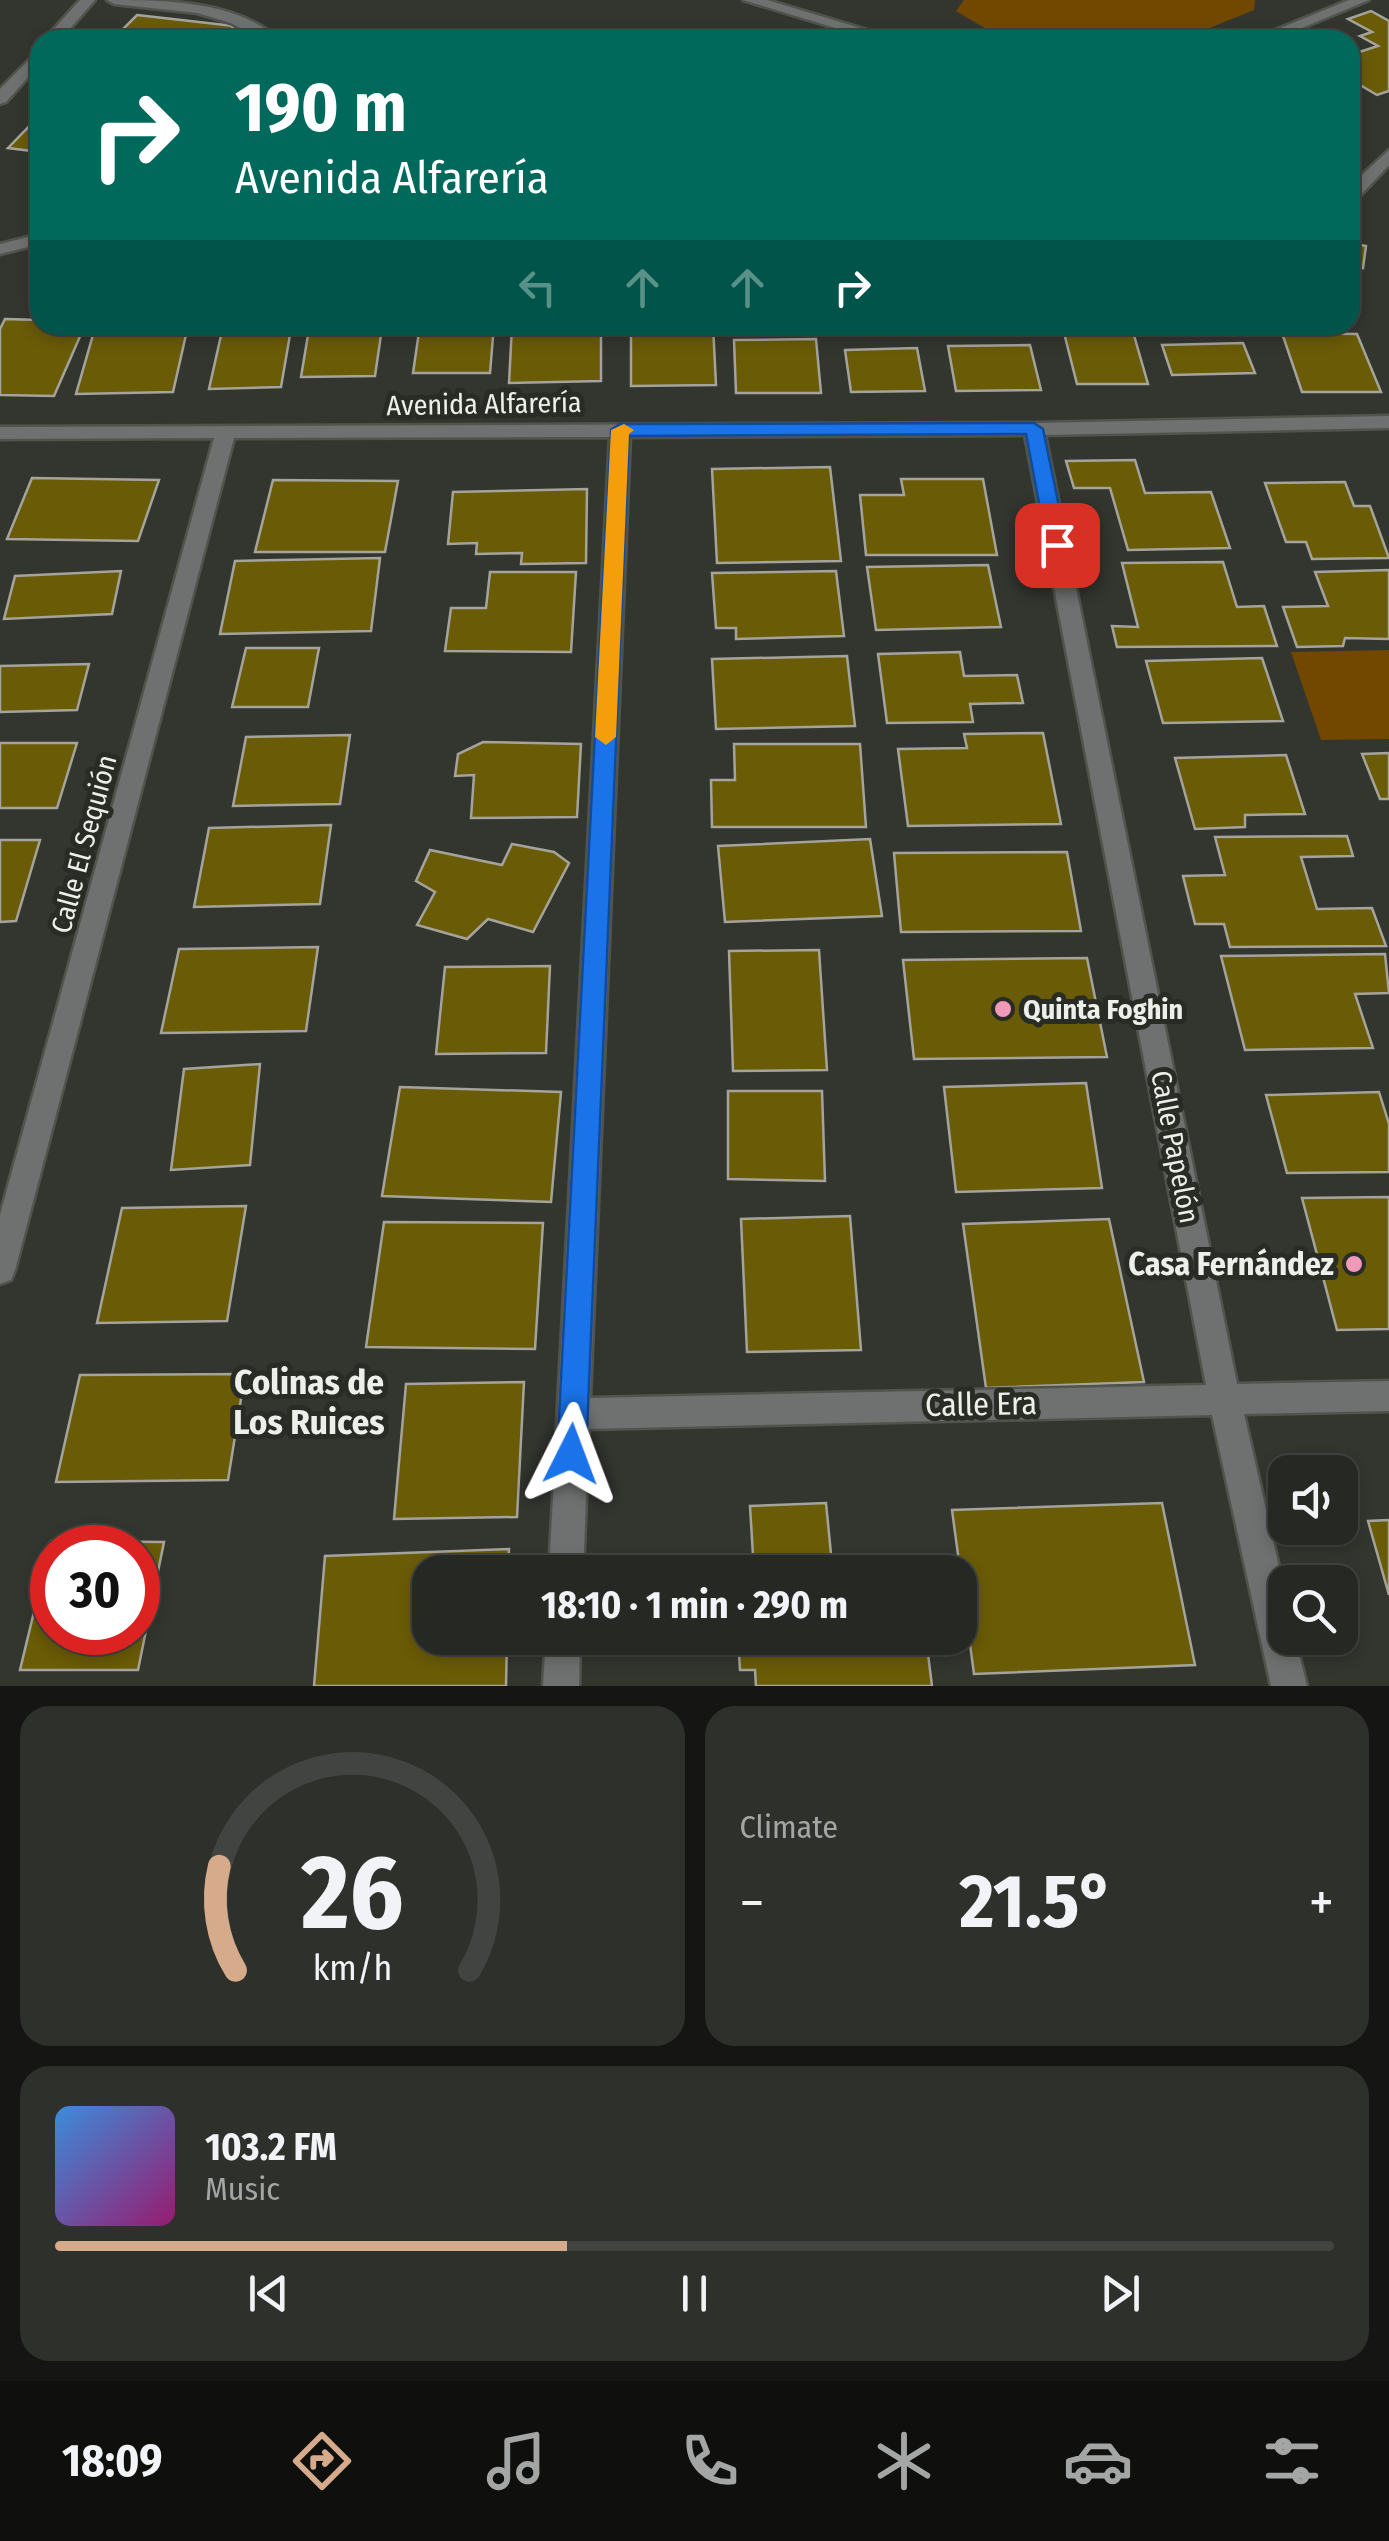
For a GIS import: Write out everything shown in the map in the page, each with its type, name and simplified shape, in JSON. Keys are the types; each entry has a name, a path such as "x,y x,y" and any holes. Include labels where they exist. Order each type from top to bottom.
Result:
{"street":[{"path":"61,30 88,0"},
{"path":"114,0 191,7 221,14 258,30"},
{"path":"1285,30 1362,0"},
{"path":"759,1 832,30"},
{"path":"0,99 30,65"},
{"path":"1360,185 1389,155"},
{"path":"0,249 30,242"},
{"name":"Avenida Alfarería","path":"0,434 1034,429 1389,422"},
{"name":"Calle Papelón","path":"1034,429 1224,1398 1289,1686"},
{"path":"567,1555 620,430"},
{"name":"Calle El Sequión","path":"0,1270 225,434"},
{"name":"Calle Era","path":"573,1414 1389,1396"},
{"path":"560,1686 562,1655"}],"shaded area":[{"path":"964,0 1255,0 1254,10 1205,30 988,30 956,11"},
{"path":"1389,650 1389,739 1321,740 1291,652"}],"building":[{"path":"1371,11 1389,21 1389,91 1377,95 1360,85 1360,52 1378,46 1360,36 1372,32 1348,19"},
{"path":"137,15 234,26 230,30 122,30"},
{"path":"30,125 30,151 8,148"},
{"path":"1360,245 1366,246 1363,268 1360,268"},
{"path":"5,319 30,320 30,335 81,335 54,396 0,395 0,329"},
{"path":"93,335 186,335 173,392 76,394"},
{"path":"221,335 290,335 281,387 209,389"},
{"path":"308,335 381,335 375,376 301,377"},
{"path":"419,335 493,335 490,373 413,373"},
{"path":"512,335 601,335 601,381 509,383"},
{"path":"631,335 714,335 716,385 631,386"},
{"path":"1065,335 1134,335 1148,384 1077,384"},
{"path":"1283,335 1357,335 1381,392 1302,392"},
{"path":"816,339 821,393 736,393 734,340"},
{"path":"1243,343 1255,373 1172,375 1162,345"},
{"path":"1030,345 1041,390 956,391 948,346"},
{"path":"917,348 925,391 851,392 845,350"},
{"path":"1135,460 1145,493 1211,492 1230,548 1128,550 1110,488 1074,488 1066,461"},
{"path":"830,467 841,561 717,563 712,469"},
{"path":"32,478 159,480 138,541 7,539"},
{"path":"901,479 983,479 997,555 866,555 860,495 904,495"},
{"path":"273,480 398,481 385,552 255,552"},
{"path":"1345,482 1354,506 1370,506 1389,558 1312,559 1306,542 1286,542 1265,483"},
{"path":"587,489 586,563 521,564 522,553 476,554 477,543 448,544 453,492"},
{"path":"380,558 371,631 220,634 235,561"},
{"path":"1223,562 1237,607 1264,606 1277,646 1117,647 1112,626 1138,627 1122,563"},
{"path":"988,565 1001,627 876,630 867,567"},
{"path":"1389,570 1389,639 1345,638 1343,646 1297,647 1283,607 1328,606 1315,572"},
{"path":"121,571 112,614 4,619 15,576"},
{"path":"836,571 844,636 736,639 736,628 716,628 712,573"},
{"path":"490,572 576,572 571,652 445,651 451,608 486,608"},
{"path":"246,648 319,648 308,707 232,707"},
{"path":"960,652 964,676 1017,675 1023,703 970,704 973,722 887,723 878,654"},
{"path":"847,656 855,726 716,729 712,659"},
{"path":"1262,658 1283,721 1163,723 1146,661"},
{"path":"89,664 77,710 0,712 0,666"},
{"path":"1043,733 1061,824 908,826 898,749 967,748 964,734"},
{"path":"350,735 340,804 233,806 246,737"},
{"path":"483,742 581,744 577,817 471,818 474,775 455,776 458,754"},
{"path":"0,743 77,743 57,808 0,808"},
{"path":"734,744 860,744 866,827 712,827 711,780 735,780"},
{"path":"1389,753 1389,799 1380,799 1362,754"},
{"path":"1286,755 1305,814 1245,815 1245,827 1195,829 1175,758"},
{"path":"331,825 320,904 194,907 209,828"},
{"path":"1347,836 1353,856 1301,857 1317,909 1372,908 1386,946 1230,947 1224,924 1195,924 1183,876 1225,875 1215,837"},
{"path":"870,839 882,916 725,922 718,846"},
{"path":"0,840 40,840 16,921 0,922"},
{"path":"512,844 554,852 569,863 533,932 488,919 467,939 417,925 435,892 416,881 430,850 502,865"},
{"path":"1067,852 1081,931 901,932 894,853"},
{"path":"318,947 306,1031 161,1033 179,949"},
{"path":"819,950 827,1070 733,1071 729,951"},
{"path":"1385,954 1389,993 1355,994 1373,1048 1245,1050 1221,956"},
{"name":"Quinta Foghin","path":"1087,958 1107,1057 914,1059 903,960"},
{"path":"550,966 546,1053 436,1054 445,967"},
{"path":"260,1064 250,1165 171,1170 184,1069"},
{"path":"1086,1083 1102,1188 956,1192 944,1087"},
{"path":"400,1087 561,1092 551,1202 382,1196"},
{"path":"728,1091 822,1091 825,1181 728,1179"},
{"path":"1379,1092 1389,1124 1389,1172 1287,1173 1266,1095"},
{"name":"Casa Fernández","path":"1389,1197 1389,1329 1337,1330 1302,1198"},
{"path":"246,1206 227,1321 97,1323 122,1208"},
{"path":"850,1216 861,1350 747,1352 741,1219"},
{"path":"1109,1219 1144,1382 986,1388 963,1224"},
{"path":"384,1222 543,1223 535,1349 366,1347"},
{"path":"245,1374 228,1480 56,1482 80,1375"},
{"path":"524,1382 517,1517 394,1519 406,1384"},
{"path":"826,1503 831,1555 753,1555 750,1506"},
{"path":"1162,1503 1195,1665 974,1674 971,1655 977,1655 977,1555 958,1555 952,1510"},
{"path":"1389,1520 1389,1595 1368,1521"},
{"path":"509,1549 509,1555 412,1555 412,1655 507,1655 506,1686 314,1686 325,1556"},
{"path":"30,1628 30,1655 141,1655 138,1670 20,1670"},
{"path":"739,1655 928,1655 932,1686 756,1686 755,1670 740,1670"}],"slow traffic":[{"path":"606,737 620,430 624,430"}],"place":[{"name":"Quinta Foghin","path":"1003,1009"},
{"name":"Casa Fernández","path":"1354,1264"}],"district":[{"name":"Colinas de Los Ruices","path":"309,1402"}],"route":[{"path":"571,1454 620,430 1034,429 1057,545"}]}
